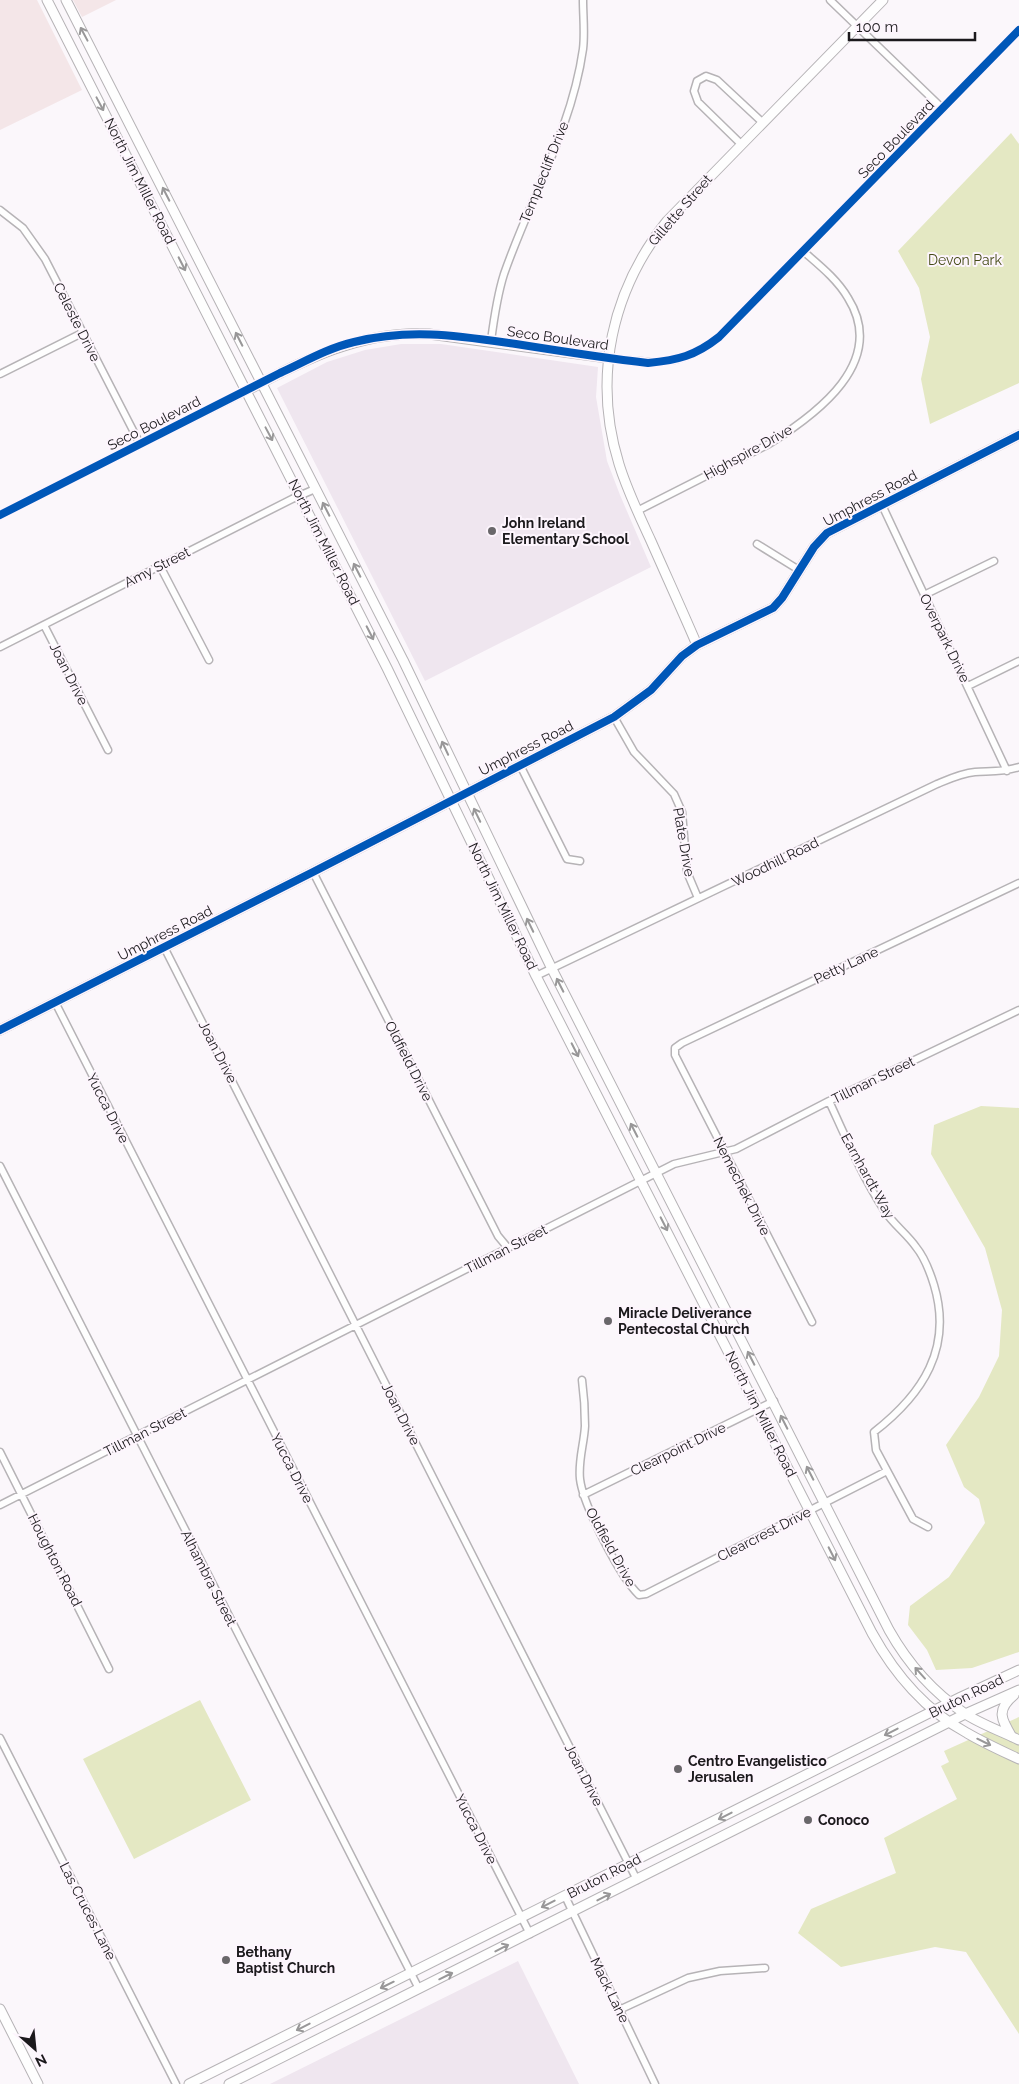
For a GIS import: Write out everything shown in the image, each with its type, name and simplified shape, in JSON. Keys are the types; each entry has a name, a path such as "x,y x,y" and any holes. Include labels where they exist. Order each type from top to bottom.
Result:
{"main road":[{"name":"North Jim Miller Road","path":"47,0 301,496 452,800 536,976 882,1651 897,1673 950,1722 966,1733 1019,1759"},
{"name":"North Jim Miller Road","path":"66,0 403,660 552,968 879,1610 904,1655 951,1703 965,1714 1016,1739"},
{"name":"Gillette Street","path":"697,645 637,511 621,470 614,443 607,395 608,358 626,288 651,241 667,221 883,0"},
{"path":"78,60 95,54"},
{"path":"123,148 138,140"},
{"name":"Seco Boulevard","path":"246,390 326,351 352,342 377,337 418,333 491,341 608,358"},
{"name":"Umphress Road","path":"0,1030 614,717 651,690 682,656 697,645 773,608 782,598 814,547 827,533 1019,435"},
{"path":"387,668 403,660"},
{"path":"864,1618 879,1610"},
{"name":"Bruton Road","path":"189,2084 935,1710 1019,1670"},
{"path":"1016,1739 1002,1720 1002,1713 1006,1702 1019,1691"},
{"name":"Bruton Road","path":"229,2084 965,1714 1019,1691"},
{"path":"751,1803 759,1818"},
{"path":"346,2005 354,2022"},
{"path":"0,2008 38,2084"}],"street":[{"name":"Templecliff Drive","path":"491,341 497,299 504,274 559,139 575,88 583,48 583,0"},
{"path":"830,0 943,109"},
{"name":"Seco Boulevard","path":"608,358 648,363 668,361 694,354 719,337 1019,30"},
{"path":"741,144 698,102 694,91 697,81 706,76 717,80 762,122"},
{"name":"Celeste Drive","path":"0,210 14,220 34,242 45,259 140,444"},
{"name":"Highspire Drive","path":"637,511 769,444 788,432 827,399 847,377 858,354 860,340 856,314 840,285 804,251"},
{"path":"0,374 82,332"},
{"name":"Seco Boulevard","path":"0,515 246,390"},
{"name":"Amy Street","path":"0,647 315,489"},
{"name":"Overpark Drive","path":"882,505 1007,771"},
{"path":"757,544 799,570"},
{"path":"924,595 994,561"},
{"path":"160,566 209,660"},
{"name":"Joan Drive","path":"44,625 108,750"},
{"path":"968,686 1019,662"},
{"name":"Plate Drive","path":"614,717 634,752 674,794 682,812 686,872 698,898"},
{"path":"520,765 568,859 580,861"},
{"name":"Woodhill Road","path":"536,976 956,776 974,772 1007,771 1019,767"},
{"name":"Oldfield Drive","path":"313,872 498,1236 508,1248"},
{"name":"Petty Lane","path":"675,1049 682,1043 1019,884"},
{"name":"Joan Drive","path":"164,947 637,1880"},
{"name":"Yucca Drive","path":"55,1002 530,1934"},
{"name":"Tillman Street","path":"0,1505 657,1173 682,1161 736,1149 829,1101 1019,1010"},
{"name":"Nemechek Drive","path":"675,1049 675,1055 812,1322"},
{"name":"Earnhardt Way","path":"829,1101 880,1204 897,1228 916,1247 929,1270 938,1296 940,1326 936,1355 922,1383 893,1418 874,1432 876,1450 913,1519 928,1527"},
{"name":"Alhambra Street","path":"0,1166 419,1990"},
{"name":"Oldfield Drive","path":"582,1380 585,1426 580,1457 580,1478 583,1495 588,1509 623,1574 639,1595"},
{"name":"Clearpoint Drive","path":"583,1495 774,1402"},
{"name":"Houghton Road","path":"0,1452 109,1668"},
{"name":"Clearcrest Drive","path":"639,1595 646,1594 887,1471"},
{"name":"Las Cruces Lane","path":"0,1738 176,2084"},
{"name":"Mack Lane","path":"565,1896 655,2084"},
{"path":"619,2010 688,1978 720,1970 765,1968"}],"shaded area":[{"path":"0,0 37,0 82,90 0,130"},
{"path":"73,0 116,0 82,17"},
{"name":"John Ireland Elementary School","path":"401,344 441,344 598,367 596,397 607,461 651,567 425,681 277,388 327,362 365,350"},
{"path":"518,1961 579,2084 270,2084"}],"green space":[{"name":"Devon Park","path":"1011,133 1019,144 1019,383 930,424 921,379 930,337 919,288 898,251"},
{"path":"981,1106 1019,1108 1019,1652 972,1668 936,1670 927,1650 908,1625 910,1606 949,1577 985,1523 979,1499 964,1487 946,1445 979,1397 999,1356 1002,1310 985,1248 931,1154 934,1125"},
{"path":"200,1700 251,1800 134,1859 83,1759"},
{"path":"1019,1717 1019,2034 966,1952 935,1947 841,1967 798,1933 811,1909 896,1873 884,1838 957,1799 941,1766 949,1762 944,1751"}],"cycle path":[{"path":"0,515 280,373 325,352 354,342 395,335 455,336 648,363 694,353 719,337 1019,30"},
{"path":"0,1030 614,717 651,690 682,656 697,645 773,608 782,598 814,547 827,533 1019,435"}],"place":[{"name":"John Ireland Elementary School","path":"492,531"},
{"name":"Miracle Deliverance Pentecostal Church","path":"608,1321"},
{"name":"Centro Evangelistico Jerusalen","path":"678,1769"},
{"name":"Conoco","path":"808,1820"},
{"name":"Bethany Baptist Church","path":"226,1960"}]}
